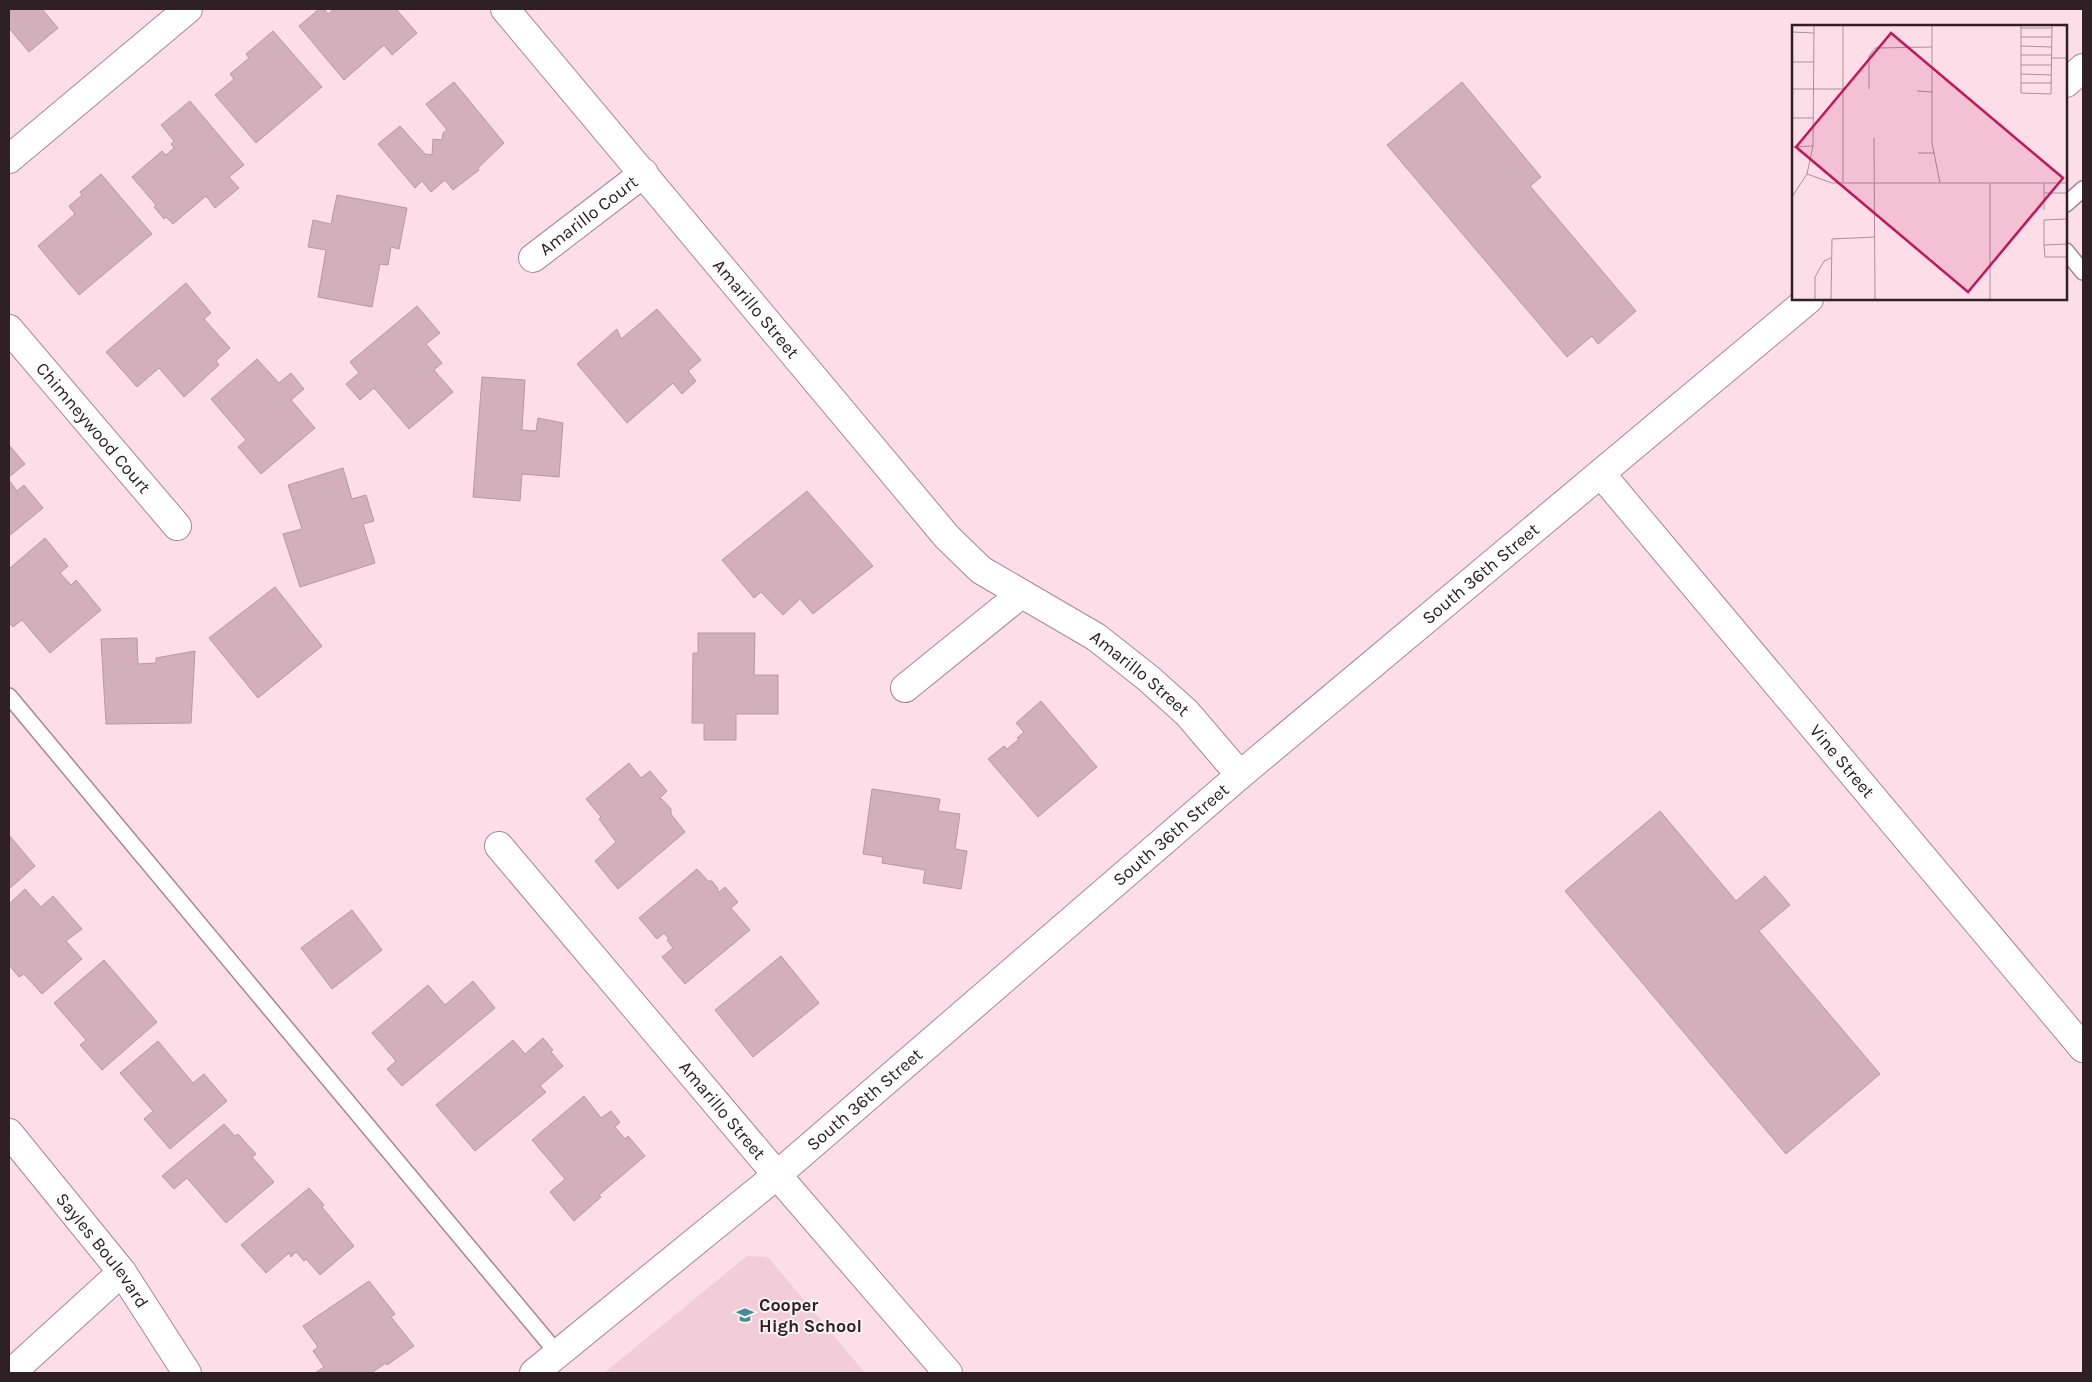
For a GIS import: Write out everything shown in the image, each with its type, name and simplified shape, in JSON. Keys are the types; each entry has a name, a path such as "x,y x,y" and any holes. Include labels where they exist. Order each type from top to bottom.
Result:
{"street":[{"path":"9,159 188,9"},
{"name":"Amarillo Street","path":"505,9 947,537 981,570 1096,637 1148,678 1187,713 1240,775"},
{"path":"2067,82 2083,68"},
{"name":"Amarillo Court","path":"533,258 644,173"},
{"name":"South 36th Street","path":"534,1373 776,1175 1240,775 1809,300"},
{"name":"Chimneywood Court","path":"9,329 177,526"},
{"name":"Vine Street","path":"1602,474 2083,1048"},
{"path":"905,688 1020,594"},
{"name":"Amarillo Street","path":"499,846 776,1175 948,1373"},
{"name":"Sayles Boulevard","path":"9,1133 122,1272 187,1373"},
{"path":"11,1373 122,1272"}],"lane":[{"path":"2067,203 2083,189"},
{"path":"2067,252 2083,272"},
{"path":"9,696 558,1354"}],"shaded area":[{"name":"Cooper High School","path":"747,1256 768,1257 865,1373 604,1373"}],"building":[{"path":"9,9 42,9 58,28 29,52 9,28"},
{"path":"319,9 324,9 328,14 334,9 396,9 417,33 392,55 384,45 344,80 299,26"},
{"path":"273,31 322,87 256,143 215,95 234,79 230,74 249,58 246,54"},
{"path":"454,82 504,143 478,168 479,170 453,190 445,180 431,192 422,181 415,188 378,144 400,126 425,154 432,155 433,139 442,140 443,133 447,130 426,104"},
{"path":"1462,82 1541,177 1530,186 1636,311 1598,344 1592,336 1567,357 1387,145"},
{"path":"190,101 244,165 229,177 239,188 215,208 206,196 173,224 166,217 164,219 154,207 156,205 132,177 162,151 166,155 174,148 171,144 174,141 161,125"},
{"path":"101,174 152,234 79,295 38,246 75,214 69,206 82,195 80,192"},
{"path":"337,195 407,208 399,249 391,247 388,265 380,264 372,307 318,297 326,250 308,247 313,220 331,224"},
{"path":"186,283 211,313 204,319 230,348 216,361 219,365 184,397 159,368 137,387 106,352"},
{"path":"417,306 440,333 426,344 442,363 434,370 453,392 409,429 374,388 360,400 346,384 359,373 350,362"},
{"path":"657,309 701,360 688,371 696,381 682,394 673,383 627,423 577,364 617,329 621,339"},
{"path":"257,359 279,383 291,373 304,389 291,400 315,428 261,474 238,447 246,440 211,399"},
{"path":"482,377 525,380 522,430 536,431 538,418 563,423 559,477 522,474 520,501 473,497"},
{"path":"9,445 25,464 9,477"},
{"path":"343,468 352,499 366,495 374,521 363,524 375,563 300,587 283,534 302,529 288,485"},
{"path":"9,480 17,491 24,485 43,508 9,536"},
{"path":"807,491 873,566 813,614 800,599 783,615 761,592 754,598 722,560"},
{"path":"45,538 68,566 60,573 71,585 76,580 101,610 50,653 22,620 13,627 9,623 9,569"},
{"path":"275,587 322,646 258,698 209,638"},
{"path":"698,633 755,633 754,675 778,675 778,714 736,714 736,740 704,740 704,723 692,723 693,653 698,653"},
{"path":"137,638 138,664 156,663 156,658 195,651 191,723 106,724 101,639"},
{"path":"1041,701 1097,767 1038,817 988,759 1004,746 1007,749 1019,739 1017,738 1024,732 1016,723"},
{"path":"629,763 641,778 650,771 667,791 659,799 662,799 671,809 671,814 685,832 618,889 595,861 616,842 599,819 601,817 586,799"},
{"path":"872,789 940,799 938,811 960,814 955,849 967,851 961,889 923,883 925,870 882,863 883,857 863,854"},
{"path":"1660,811 1736,901 1765,876 1790,905 1759,931 1880,1074 1786,1154 1565,891"},
{"path":"9,835 35,866 9,889"},
{"path":"697,869 708,881 712,881 718,889 718,893 725,887 738,902 731,908 750,930 685,984 662,957 673,948 667,940 669,939 664,933 657,939 639,918"},
{"path":"25,889 41,907 53,896 82,929 66,941 82,959 42,994 24,974 19,977 9,965 9,904"},
{"path":"352,910 382,950 332,989 301,948"},
{"path":"781,956 819,1003 753,1057 715,1010"},
{"path":"104,960 157,1022 102,1070 80,1045 86,1040 54,1003"},
{"path":"473,981 495,1008 402,1086 387,1069 396,1061 372,1033 428,985 445,1005"},
{"path":"543,1038 553,1050 551,1052 563,1066 540,1086 546,1092 475,1151 436,1105 513,1040 525,1054"},
{"path":"158,1041 193,1083 204,1074 227,1101 170,1149 144,1119 153,1111 120,1073"},
{"path":"584,1096 601,1118 611,1111 620,1122 615,1127 625,1139 628,1136 645,1156 599,1195 601,1197 574,1221 550,1192 565,1179 532,1140"},
{"path":"224,1124 235,1136 238,1134 256,1154 252,1157 274,1182 226,1223 187,1178 174,1189 162,1176"},
{"path":"309,1188 354,1246 320,1275 306,1259 304,1261 296,1252 291,1257 289,1253 266,1273 241,1245"},
{"path":"369,1281 395,1314 391,1317 414,1346 387,1365 386,1363 371,1373 315,1373 324,1367 313,1351 318,1347 303,1326"}],"place":[{"name":"Cooper High School","path":"745,1315"}]}
